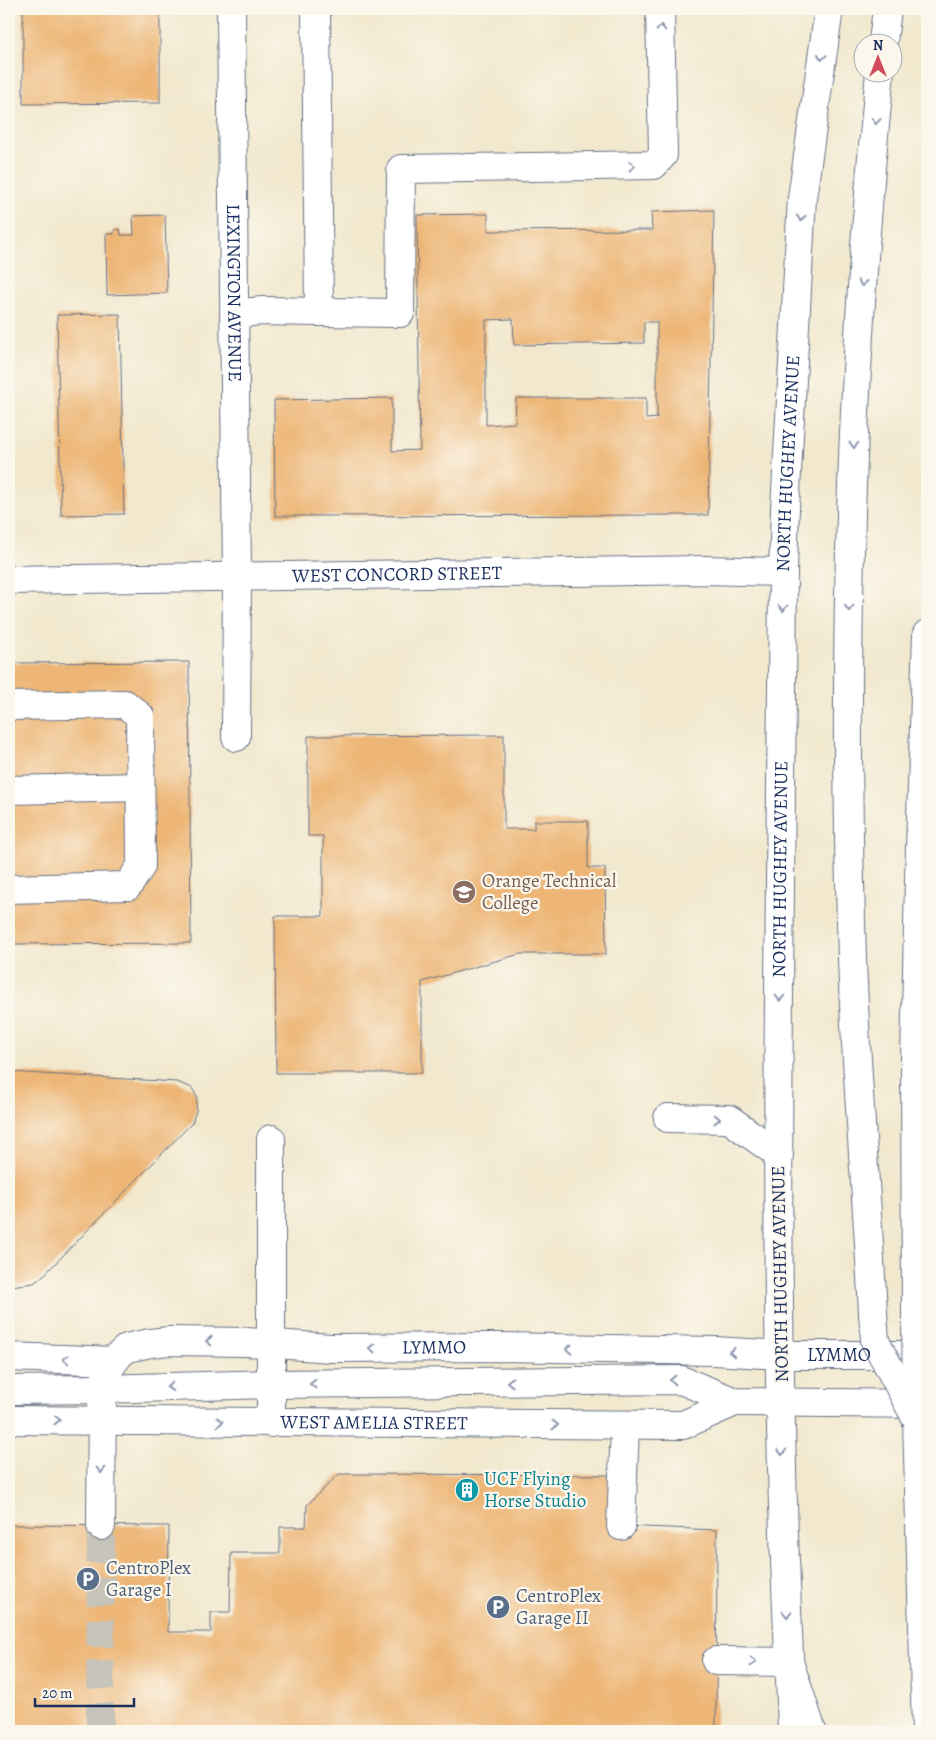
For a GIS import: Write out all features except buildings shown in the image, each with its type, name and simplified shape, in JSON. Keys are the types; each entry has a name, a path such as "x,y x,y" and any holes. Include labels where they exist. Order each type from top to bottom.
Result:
{"main road":[{"name":"LEXINGTON AVENUE","path":"231,9 236,736"},
{"path":"316,9 319,312"},
{"path":"234,314 262,311 400,313 401,169 654,165 663,155 660,9"},
{"name":"NORTH HUGHEY AVENUE","path":"792,1731 782,1469 780,1355 779,1155 783,572 802,198 829,9"},
{"path":"884,32 887,9"},
{"path":"879,82 857,372 848,624 852,962 875,1341 922,1412"},
{"name":"WEST CONCORD STREET","path":"9,580 704,570 783,572"},
{"path":"926,1731 920,1530 922,1412 916,1313 915,1179 916,1009 927,634"},
{"path":"9,706 126,704 140,716 141,866 128,886 9,889"},
{"path":"9,790 140,786"},
{"path":"668,1118 729,1119 779,1155"},
{"path":"272,1139 272,1423"},
{"name":"LYMMO","path":"101,1526 102,1389 108,1372 119,1355 127,1348 150,1343 169,1341 247,1342 331,1348 517,1348 715,1351 780,1355 927,1355"},
{"path":"9,1357 114,1361"},
{"name":"WEST AMELIA STREET","path":"9,1390 271,1384 681,1380 735,1402 922,1412"},
{"name":"WEST AMELIA STREET","path":"9,1420 683,1425 735,1402"},
{"path":"621,1526 626,1426"},
{"path":"716,1661 789,1662 812,1731"}],"tunnel":[{"path":"100,1731 101,1526"}],"place":[{"name":"Orange Technical College","path":"464,892"},
{"name":"UCF Flying Horse Studio","path":"467,1490"},
{"name":"CentroPlex Garage I","path":"88,1579"},
{"name":"CentroPlex Garage II","path":"498,1607"}]}
